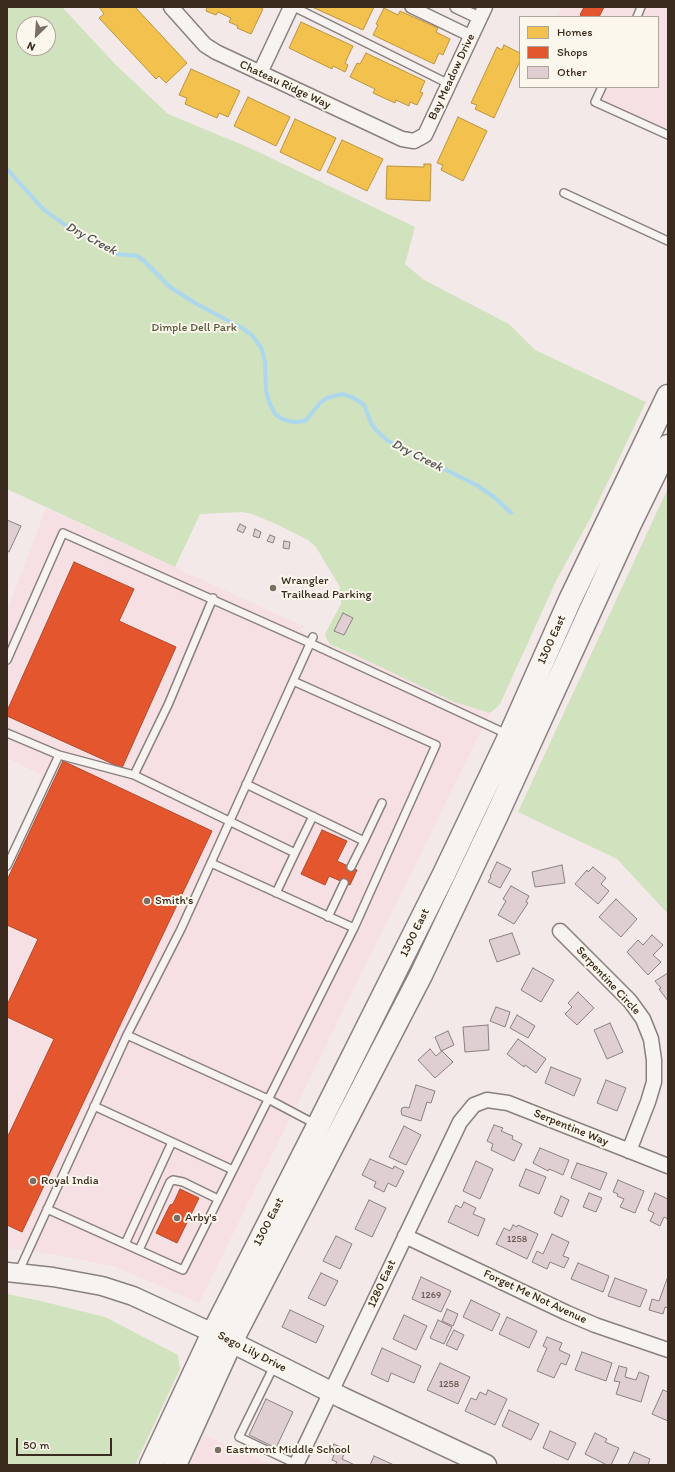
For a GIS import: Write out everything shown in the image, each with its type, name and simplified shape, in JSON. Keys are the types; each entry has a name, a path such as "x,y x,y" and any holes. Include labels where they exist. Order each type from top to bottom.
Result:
{"main road":[{"name":"1300 East","path":"151,1465 222,1338 301,1207 421,975 520,739 570,600 668,396"},
{"name":"1300 East","path":"175,1465 222,1338 318,1126 444,874 520,739 629,526 668,446"},
{"path":"301,1207 301,1190 305,1175 322,1141 322,1134 318,1126"},
{"name":"Sego Lily Drive","path":"222,1338 331,1392 486,1465"}],"street":[{"name":"Chateau Ridge Way","path":"171,7 204,45 260,73 402,139 414,141"},
{"path":"260,73 292,7"},
{"path":"411,7 471,36"},
{"path":"456,7 482,13"},
{"name":"Bay Meadow Drive","path":"414,141 425,135 482,13"},
{"name":"Serpentine Circle","path":"560,931 630,1001 644,1019 651,1039 654,1060 654,1082 629,1151"},
{"name":"Serpentine Way","path":"474,1105 487,1100 508,1103 668,1166"},
{"name":"1280 East","path":"296,1464 460,1122 474,1105"},
{"name":"Forget Me Not Avenue","path":"405,1236 567,1313 614,1332 668,1350"},
{"name":"Sego Lily Drive","path":"12,1273 53,1277 102,1286 134,1296 222,1338"}],"lane":[{"path":"292,7 449,84"},
{"path":"636,16 641,7"},
{"path":"602,88 595,102 668,135"},
{"path":"564,193 668,241"},
{"path":"7,660 63,532 312,640 520,739"},
{"path":"134,775 168,705 213,598"},
{"path":"12,1273 47,1209 127,1035 181,929 312,640"},
{"path":"47,1209 183,1270 354,928 436,745 293,681"},
{"path":"7,733 59,755 134,775 295,853"},
{"path":"7,866 59,755"},
{"path":"246,784 364,841"},
{"path":"351,867 382,803"},
{"path":"276,893 313,816"},
{"path":"211,863 354,928"},
{"path":"328,917 344,883"},
{"path":"127,1035 268,1099 318,1126"},
{"path":"94,1106 233,1170"},
{"path":"125,1244 172,1142"},
{"path":"139,1250 170,1182 173,1180 183,1182 218,1199"},
{"path":"275,1364 239,1437 296,1464"}],"shaded area":[{"path":"561,7 668,7 668,141 593,106 592,96 596,88 659,88 659,16 556,16"},
{"path":"46,508 305,627 300,630 313,637 366,660 454,702 490,713 199,1303 116,1267 57,1255 7,1248 7,889 41,775 7,758 7,611"},
{"name":"Eastmont Middle School","path":"204,1435 272,1465 190,1465"}],"green space":[{"name":"Dimple Dell Park","path":"7,7 62,7 116,65 168,114 250,148 415,227 405,264 424,280 509,324 535,350 646,402 590,519 556,581 500,704 490,713 454,702 330,644 325,634 341,604 341,600 338,595 340,587 316,547 308,540 276,524 252,514 242,512 200,514 175,567 7,489"},
{"path":"668,488 668,914 617,859 518,812"},
{"path":"7,1294 105,1317 178,1355 180,1369 135,1465 7,1465"}],"building: Homes":[{"path":"99,7 135,7 187,63 166,83 159,76 156,79 99,18 104,14"},
{"path":"207,7 259,7 263,9 251,34 237,28 238,26 229,22 231,18 218,12 216,15 206,11"},
{"path":"312,7 374,7 363,30"},
{"path":"384,8 398,15 400,11 438,28 436,32 450,39 443,55 439,53 434,64 373,35 378,25 376,24"},
{"path":"301,22 353,46 345,63 348,65 345,72 333,66 332,69 289,48"},
{"path":"504,45 519,52 519,63 494,118 475,109 477,105 471,103 497,47 502,50"},
{"path":"366,53 425,81 420,92 423,93 417,105 410,102 409,106 396,100 395,103 373,93 375,89 350,77 357,63 360,64"},
{"path":"191,69 240,91 228,117 219,113 217,118 185,104 187,98 179,95"},
{"path":"248,97 290,117 276,146 234,126"},
{"path":"458,117 487,131 463,181 441,170 443,165 437,163"},
{"path":"295,119 336,138 320,171 280,152"},
{"path":"342,140 383,159 367,191 327,172"},
{"path":"424,164 431,164 430,201 386,199 387,166 424,167"}],"building: Shops":[{"path":"584,7 604,7 600,16 580,15"},
{"path":"74,562 134,589 119,621 176,647 122,768 7,716 7,711"},
{"path":"63,761 212,831 22,1232 7,1225 7,1138 54,1039 7,1017 7,1005 38,939 7,925 7,880"},
{"path":"322,830 347,841 337,861 357,870 350,885 329,876 325,885 301,874"},
{"name":"Arby's","path":"180,1189 199,1198 177,1243 156,1233"}],"building: Other":[{"path":"7,520 21,526 9,552 7,551"},
{"path":"240,524 246,527 243,533 237,530"},
{"path":"255,529 261,532 259,538 253,536"},
{"path":"270,535 275,537 273,543 267,541"},
{"path":"284,541 290,542 289,549 283,548"},
{"path":"343,613 353,618 344,635 334,631"},
{"path":"497,862 511,869 500,888 488,882"},
{"path":"562,865 565,883 535,887 532,872"},
{"path":"593,867 606,878 601,884 609,891 598,904 575,884 587,870 588,872"},
{"path":"511,886 529,896 526,902 528,903 514,924 498,915 506,901 503,899"},
{"path":"616,899 637,919 621,937 599,917"},
{"path":"512,933 520,954 497,962 489,940"},
{"path":"652,935 663,945 653,955 661,962 648,975 627,952 638,940 643,945"},
{"path":"533,968 554,980 541,1002 521,990"},
{"path":"668,973 668,1001 659,989 661,988 655,981"},
{"path":"578,992 594,1008 577,1025 565,1014 572,1007 568,1003"},
{"path":"496,1007 510,1012 505,1027 490,1021"},
{"path":"517,1015 535,1026 528,1038 510,1028"},
{"path":"610,1023 623,1052 607,1059 594,1030"},
{"path":"488,1025 489,1050 465,1052 463,1027"},
{"path":"448,1031 454,1045 441,1051 435,1037"},
{"path":"518,1039 546,1059 536,1073 525,1065 524,1067 507,1054"},
{"path":"430,1049 436,1056 442,1051 453,1062 435,1078 418,1060"},
{"path":"551,1067 581,1079 574,1096 545,1083"},
{"path":"606,1080 626,1088 617,1111 597,1103"},
{"path":"416,1085 435,1091 431,1103 427,1102 421,1121 402,1115 401,1111 402,1108 409,1108"},
{"path":"494,1125 503,1128 501,1131 513,1136 512,1139 522,1144 514,1161 491,1150 493,1144 487,1141"},
{"path":"404,1126 421,1135 406,1165 389,1157"},
{"path":"540,1148 569,1160 563,1175 549,1169 548,1171 533,1163"},
{"path":"370,1159 393,1169 394,1166 404,1171 396,1187 388,1183 384,1192 374,1187 376,1182 362,1175"},
{"path":"476,1161 493,1169 480,1199 463,1191"},
{"path":"577,1163 607,1173 600,1190 571,1178"},
{"path":"526,1169 546,1177 539,1194 519,1186"},
{"path":"618,1180 644,1191 635,1213 620,1207 624,1199 617,1196 618,1194 613,1192"},
{"path":"589,1193 602,1198 596,1212 583,1207"},
{"path":"655,1193 668,1199 668,1219 664,1217 660,1226 650,1221 654,1213 648,1210"},
{"path":"561,1196 569,1200 562,1217 554,1213"},
{"path":"369,1200 386,1208 372,1237 355,1229"},
{"path":"464,1202 476,1208 473,1214 485,1219 478,1236 448,1222 456,1205 461,1208"},
{"path":"513,1225 517,1227 518,1225 538,1234 527,1259 496,1244 504,1228 510,1231"},
{"path":"552,1234 569,1242 563,1256 569,1258 564,1268 550,1262 547,1269 532,1262 537,1251 543,1254"},
{"path":"336,1236 352,1244 340,1269 323,1261"},
{"path":"578,1263 609,1276 603,1292 571,1279"},
{"path":"321,1273 338,1281 325,1306 308,1298"},
{"path":"421,1277 451,1291 441,1312 412,1299"},
{"path":"615,1278 647,1290 640,1307 608,1296"},
{"path":"667,1279 668,1308 665,1307 663,1314 649,1310 652,1299 659,1301"},
{"path":"471,1300 500,1314 492,1331 463,1317"},
{"path":"447,1309 458,1314 453,1326 442,1321"},
{"path":"290,1310 324,1326 316,1343 282,1327"},
{"path":"404,1315 427,1326 416,1350 393,1339"},
{"path":"507,1317 537,1331 529,1348 499,1334"},
{"path":"438,1320 452,1327 444,1344 430,1338"},
{"path":"454,1330 464,1335 457,1350 446,1345"},
{"path":"547,1337 562,1343 559,1350 570,1355 566,1365 561,1363 554,1378 537,1371 547,1348 543,1346"},
{"path":"382,1348 421,1366 414,1383 391,1373 388,1382 371,1374"},
{"path":"582,1352 612,1363 606,1381 575,1370"},
{"path":"440,1363 470,1377 458,1404 427,1390"},
{"path":"619,1366 627,1368 625,1377 636,1380 639,1372 649,1376 641,1402 616,1394 620,1382 614,1381"},
{"path":"488,1390 507,1399 495,1425 465,1411 471,1398 476,1400 480,1392 486,1395"},
{"path":"663,1390 668,1392 668,1421 652,1414"},
{"path":"266,1399 293,1412 276,1448 249,1435"},
{"path":"509,1410 539,1424 531,1440 502,1426"},
{"path":"550,1431 576,1443 568,1460 543,1448"},
{"path":"595,1433 607,1439 605,1442 619,1448 611,1465 607,1465 585,1454"},
{"path":"334,1444 346,1450 342,1459 355,1465 335,1465 337,1462 332,1460 334,1455 330,1454"},
{"path":"634,1452 650,1459 648,1465 628,1465"},
{"path":"374,1456 394,1465 370,1465"}],"waterway":[{"name":"Dry Creek","path":"7,169 43,209 72,230 117,254 137,256 170,287 252,335 262,349 265,362 266,390 269,402 275,414 282,419 293,422 305,421 321,402 327,398 342,394 354,398 364,405 371,423 388,441 478,486 494,497 511,513"}],"place":[{"name":"Wrangler Trailhead Parking","path":"273,588"},
{"name":"Smith's","path":"147,901"},
{"name":"Royal India","path":"33,1181"},
{"name":"Arby's","path":"177,1218"},
{"name":"Eastmont Middle School","path":"218,1450"}]}
